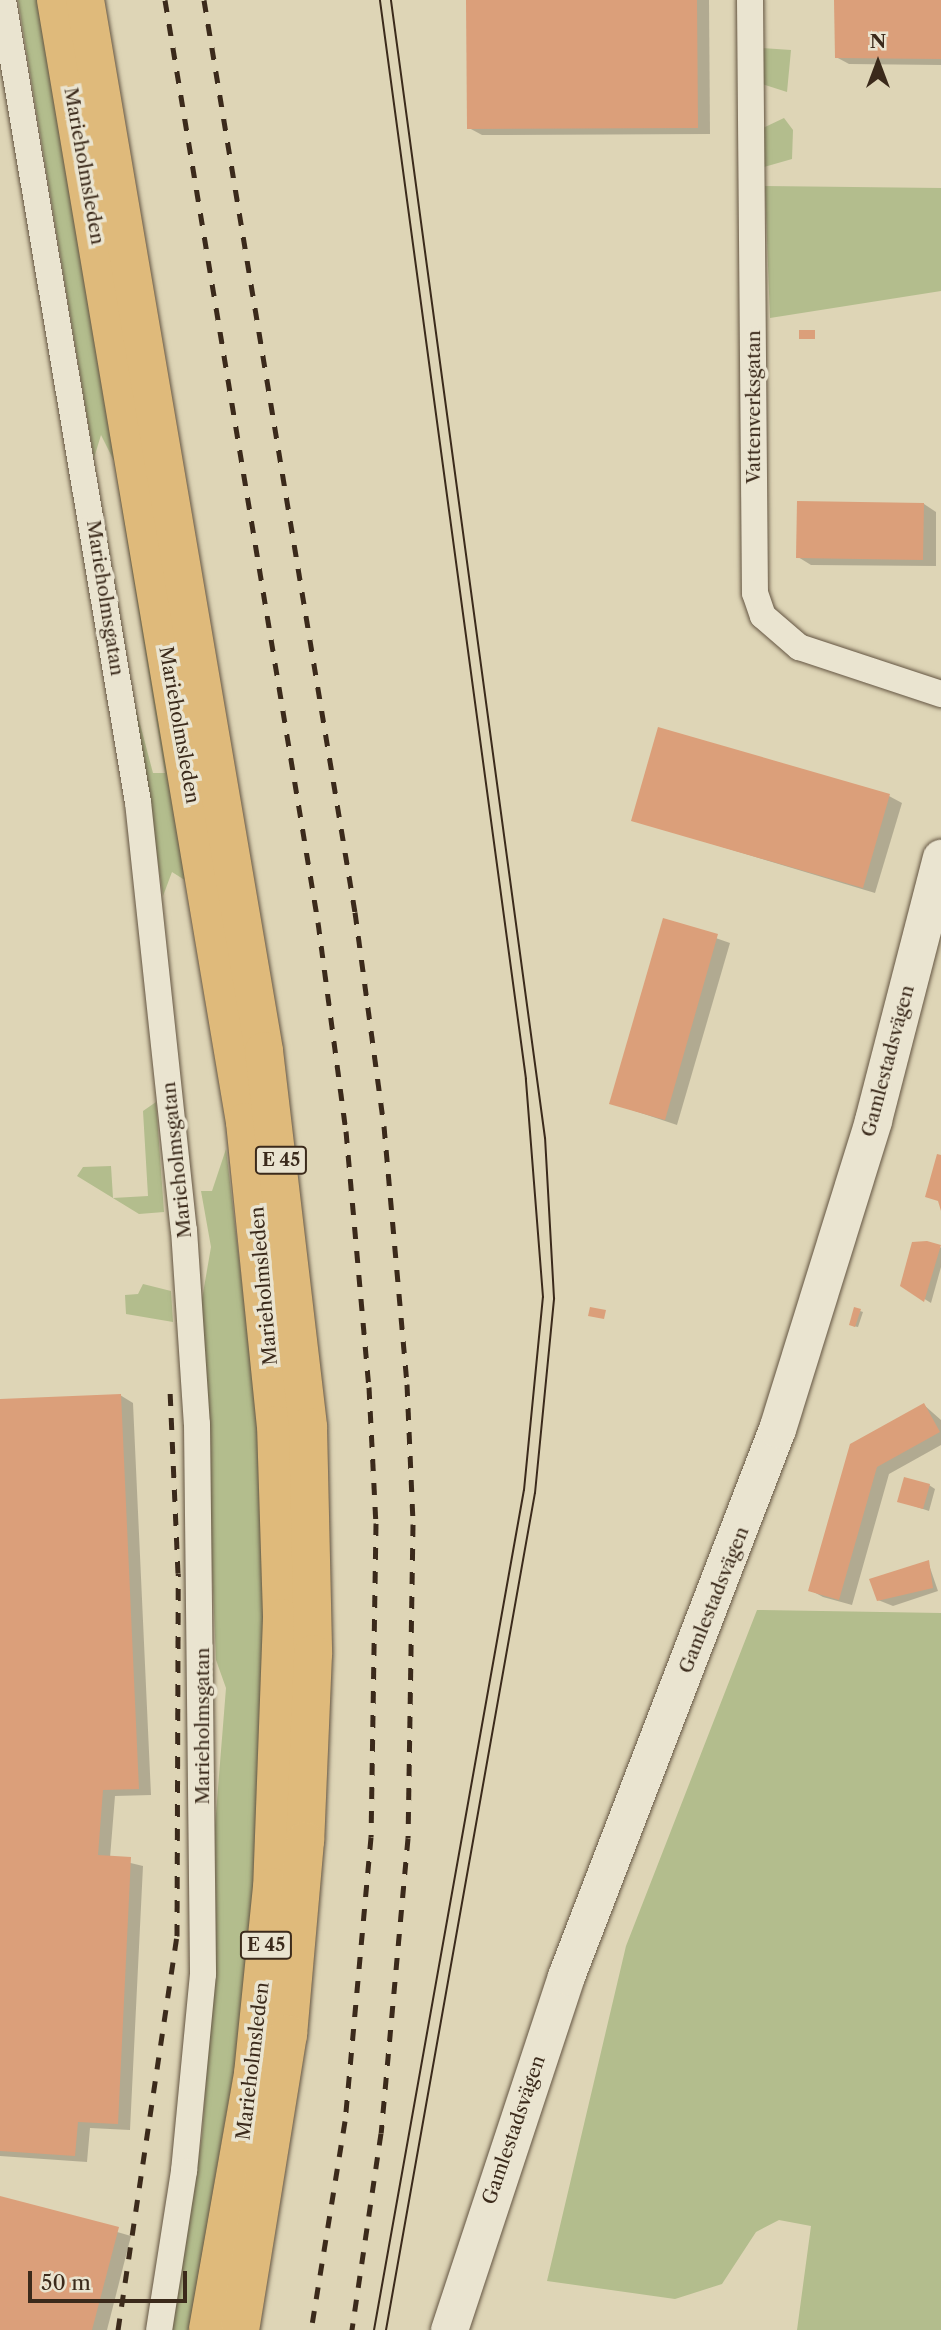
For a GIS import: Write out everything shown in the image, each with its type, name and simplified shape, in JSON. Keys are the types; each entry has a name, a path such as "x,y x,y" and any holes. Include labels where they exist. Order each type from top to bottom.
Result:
{"highway":[{"name":"Marieholmsleden","path":"56,0 245,1122 276,1425 282,1618 272,1887 253,2074 208,2330"},
{"name":"Marieholmsleden","path":"85,0 264,1051 308,1427 313,1654 301,1907 267,2185 240,2330"}],"street":[{"name":"Marieholmsgatan","path":"3,0 138,802 180,1191 196,1410 203,1974 184,2171 159,2330"},
{"name":"Vattenverksgatan","path":"750,0 755,593 763,616 799,647 941,694"},
{"name":"Gamlestadsvägen","path":"449,2330 571,1964 778,1429 873,1120 935,905 941,858"}],"green space":[{"path":"18,0 40,0 191,884 172,872 163,896 135,705 153,773 165,773 114,461 101,435 94,458"},
{"path":"762,48 791,50 787,92 762,84"},
{"path":"784,118 793,130 792,159 764,167 763,128"},
{"path":"765,186 941,188 941,291 770,318"},
{"path":"156,1102 164,1212 139,1214 77,1176 83,1167 111,1166 113,1198 148,1196 143,1111"},
{"path":"226,1149 260,1435 267,1703 245,2023 194,2330 172,2330 202,2136 216,1939 215,1826 226,1688 216,1660 201,1305 211,1247 201,1191 212,1191"},
{"path":"143,1284 171,1291 173,1322 126,1314 125,1295 138,1294"},
{"path":"757,1610 941,1613 941,2330 797,2330 811,2226 779,2220 756,2232 722,2284 675,2299 547,2281 626,1946"}],"building":[{"path":"466,0 697,0 698,128 467,129"},
{"path":"834,0 941,0 941,59 835,58"},
{"path":"799,330 815,330 815,339 799,339"},
{"path":"797,501 924,503 923,560 796,558"},
{"path":"658,727 890,794 863,888 631,821"},
{"path":"663,918 718,934 665,1120 609,1104"},
{"path":"937,1154 941,1155 941,1211 938,1201 925,1197"},
{"path":"927,1241 941,1245 924,1302 900,1286 912,1242"},
{"path":"590,1307 606,1310 604,1319 588,1316"},
{"path":"854,1307 861,1309 855,1327 849,1325"},
{"path":"121,1394 139,1789 103,1790 98,1855 131,1857 118,2124 78,2122 75,2156 0,2151 0,1399"},
{"path":"924,1403 940,1432 877,1467 839,1600 808,1591 850,1444"},
{"path":"904,1477 930,1484 923,1509 897,1502"},
{"path":"929,1560 933,1588 877,1601 869,1579"},
{"path":"0,2196 119,2227 92,2330 0,2330"}],"tram line":[{"path":"374,2330 524,1490 543,1297 526,1079 380,0"},
{"path":"386,2330 535,1493 554,1298 545,1138 391,0"}],"railway":[{"path":"165,0 318,922 346,1131 369,1387 376,1523 371,1837 345,2121 311,2330"},
{"path":"204,0 355,912 384,1126 407,1384 413,1524 408,1838 381,2133 352,2330"},
{"path":"118,2330 177,1936 178,1573 170,1393"}]}
